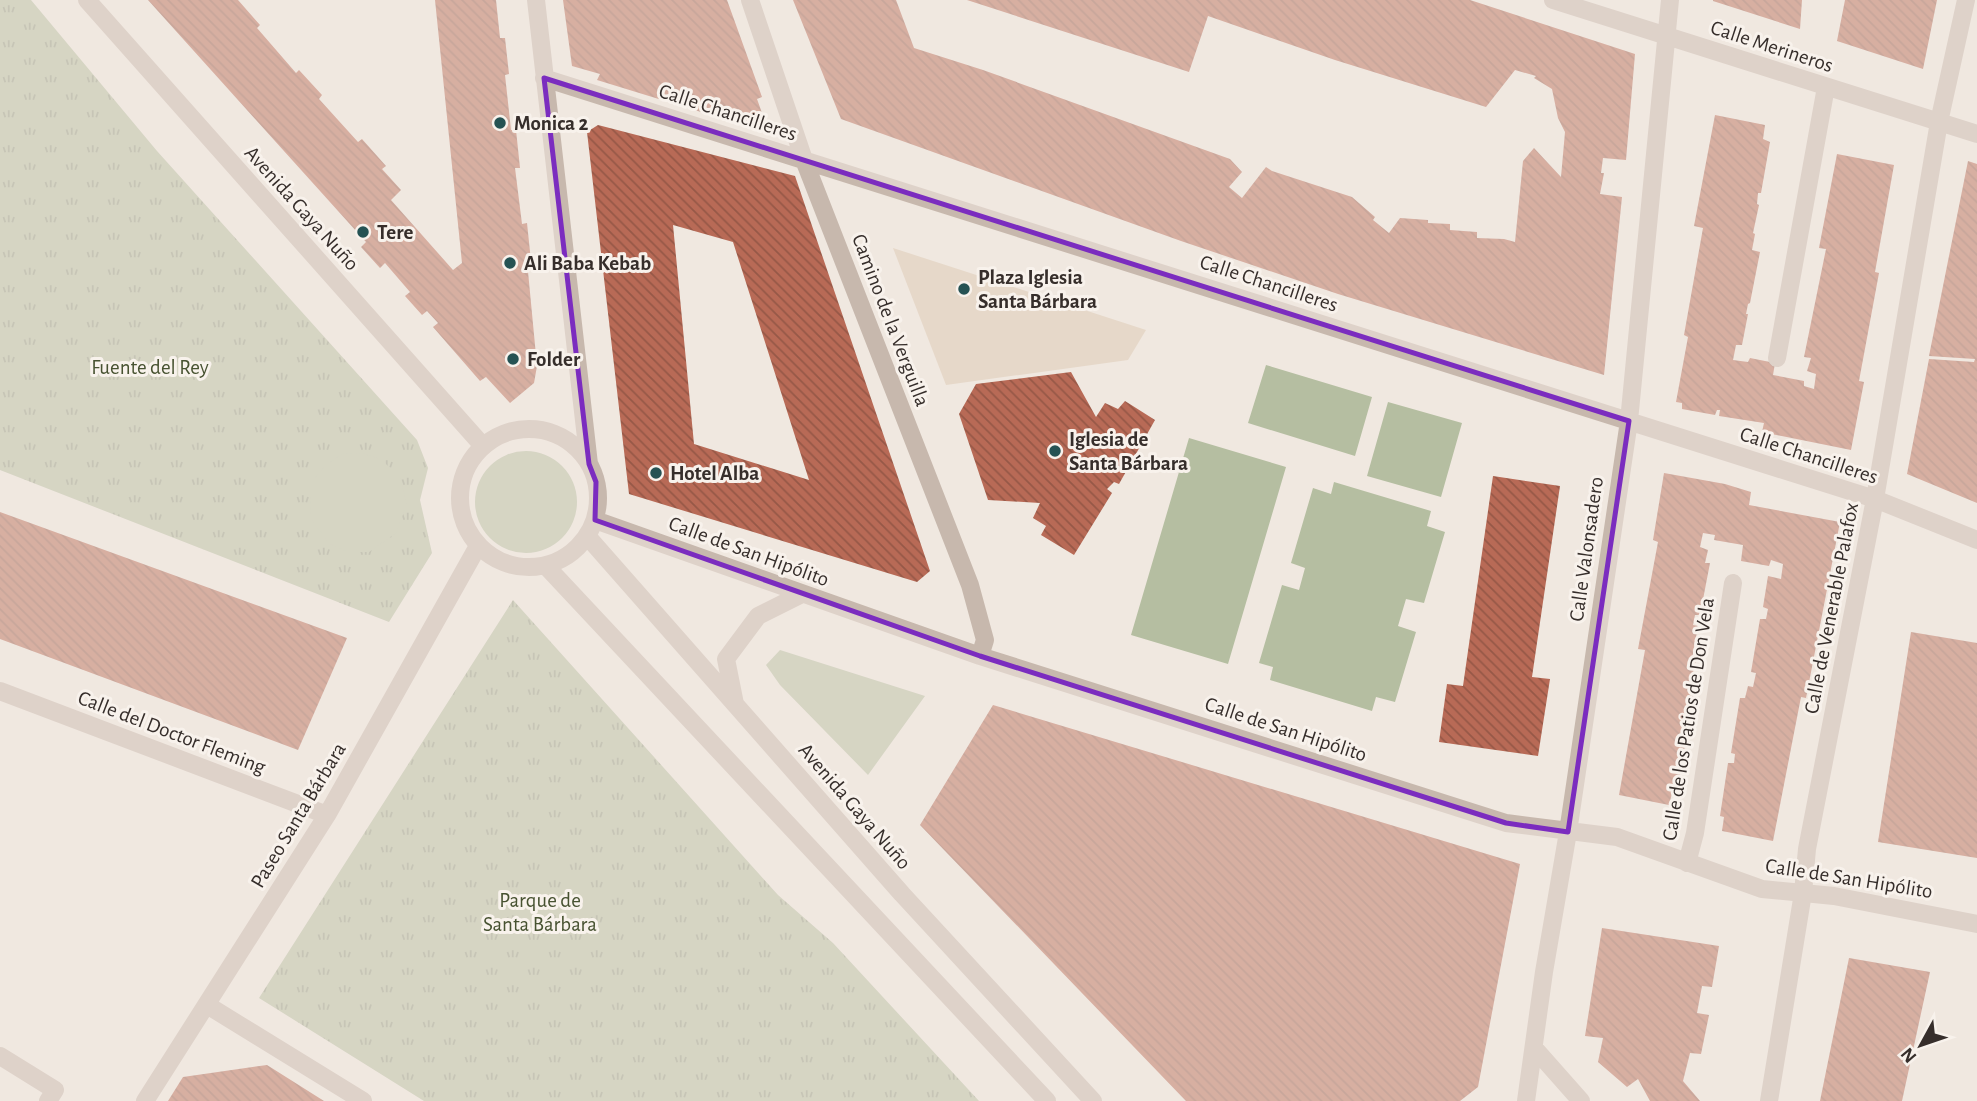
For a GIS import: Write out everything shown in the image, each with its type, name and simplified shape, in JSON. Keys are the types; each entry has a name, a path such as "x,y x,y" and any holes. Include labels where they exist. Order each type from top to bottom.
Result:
{"street":[{"name":"Avenida Gaya Nuño","path":"87,0 483,446"},
{"path":"536,0 589,464"},
{"name":"Camino de la Verguilla","path":"750,0 804,160 970,585 985,640 980,656"},
{"name":"Calle Merineros","path":"1553,0 1977,134"},
{"name":"Calle Valonsadero","path":"1526,1101 1629,421 1670,0"},
{"name":"Calle de Venerable Palafox","path":"1769,1101 1803,893 1807,849 1875,499 1939,122 1966,0"},
{"name":"Calle Chancilleres","path":"544,78 1875,499 1977,540"},
{"path":"1777,358 1826,87"},
{"path":"520,429 541,429 560,436 577,448 589,464 597,482 598,501 591,528 569,555 546,566 521,568 498,561 478,546 466,528 460,506 461,484 469,463 483,446 500,435 520,429"},
{"name":"Avenida Gaya Nuño","path":"591,528 735,704 902,894 1093,1101"},
{"name":"Calle de San Hipólito","path":"591,528 802,594 980,656 1506,823 1617,837 1762,889 1834,895 1977,923"},
{"name":"Paseo Santa Bárbara","path":"145,1101 327,815 478,546"},
{"path":"546,566 1047,1101"},
{"name":"Calle de los Patios de Don Vela","path":"1687,863 1695,833 1733,583"},
{"path":"735,704 726,659 758,616 802,594"},
{"name":"Calle del Doctor Fleming","path":"0,691 327,815"},
{"path":"207,1005 363,1101"},
{"path":"1535,1049 1581,1101"},
{"path":"0,1056 55,1090 48,1101"}],"highlighted area":[{"path":"544,78 1629,421 1568,832 1506,823 980,656 595,520 596,482 589,464"}],"green space":[{"name":"Fuente del Rey","path":"0,0 31,0 157,151 417,440 428,468 420,500 432,553 389,622 0,470"},
{"path":"1266,365 1372,397 1355,456 1248,423"},
{"path":"1388,402 1462,423 1441,497 1367,476"},
{"path":"1189,438 1286,467 1228,664 1131,635"},
{"path":"526,451 545,455 562,466 573,483 577,502 573,521 562,538 545,549 526,553 507,549 490,538 479,521 475,502 479,483 490,466 507,455"},
{"path":"362,453 382,460 400,478 407,504 396,533 369,552 348,552 328,543 311,518 310,495 313,480 326,465 342,454"},
{"path":"1334,482 1431,511 1427,526 1445,532 1424,603 1406,599 1398,626 1416,632 1395,702 1376,697 1372,711 1270,680 1273,667 1259,663 1282,585 1299,590 1305,568 1291,563 1313,488 1331,494"},
{"name":"Parque de Santa Bárbara","path":"513,600 778,895 833,943 979,1101 424,1101 259,998"},
{"path":"780,650 925,696 868,775 780,685 766,665"}],"shaded area":[{"name":"Plaza Iglesia Santa Bárbara","path":"893,248 1146,330 1128,360 946,385"}],"building":[{"path":"148,0 238,0 260,25 257,28 296,73 299,70 322,95 319,99 358,142 362,139 386,166 382,169 401,190 391,200 453,270 462,263 435,0 496,0 500,38 505,38 509,74 505,75 511,130 516,130 520,168 515,168 522,224 527,223 531,261 527,261 537,366 534,383 510,403 486,377 480,381 433,327 438,323 427,311 422,315 405,296 410,292 385,263 380,268 361,247 366,242"},
{"path":"563,0 727,0 762,97 757,99 762,113 751,122 729,114 727,120 597,80 600,74 572,66"},
{"path":"793,0 896,0 914,48 983,70 1230,159 1242,172 1229,187 1242,198 1266,167 1352,197 1389,233 1400,218 1428,220 1428,223 1450,224 1450,230 1477,232 1477,238 1515,242 1523,161 1534,148 1561,177 1565,132 1558,118 1552,89 1534,78 1536,76 1515,70 1486,107 1335,60 1208,16 1189,72 967,0 1470,0 1635,54 1626,160 1603,158 1601,173 1604,173 1600,194 1622,197 1604,375 1338,294 1181,241 841,119"},
{"path":"1713,0 1802,0 1800,29 1713,1"},
{"path":"1845,0 1937,0 1923,69 1837,41"},
{"path":"1715,115 1765,125 1763,139 1770,142 1761,193 1758,193 1759,205 1753,233 1752,250 1760,252 1742,345 1736,345 1733,360 1748,362 1750,358 1775,363 1773,375 1804,381 1804,386 1814,389 1816,374 1807,371 1811,358 1804,357 1826,249 1819,248 1837,154 1894,165 1875,272 1879,273 1859,381 1864,382 1851,450 1762,432 1764,423 1719,416 1720,410 1717,410 1715,415 1682,409 1682,403 1676,402 1688,337 1684,335 1703,228 1694,226"},
{"path":"598,125 795,176 930,571 917,582 629,494 587,132","holes":["673,225 733,242 809,480 694,444"]},
{"path":"1968,161 1977,164 1977,503 1907,474 1929,359 1974,362 1975,359 1929,356"},
{"name":"Iglesia de Santa Bárbara","path":"1071,372 1096,417 1105,403 1118,409 1125,401 1155,420 1119,484 1114,482 1107,489 1112,493 1074,555 1041,535 1046,526 1033,518 1040,503 988,500 959,414 976,384"},
{"path":"1664,473 1725,484 1751,492 1749,505 1840,522 1806,698 1801,697 1773,841 1722,831 1724,817 1720,816 1728,763 1734,763 1735,754 1731,753 1740,698 1745,698 1748,686 1753,687 1756,673 1751,672 1760,619 1766,619 1768,609 1763,607 1768,576 1781,579 1783,564 1771,560 1769,566 1741,561 1743,545 1714,540 1715,535 1703,533 1700,547 1708,550 1705,563 1710,563 1700,615 1695,615 1693,625 1698,626 1692,659 1696,660 1693,673 1698,674 1688,728 1684,728 1681,738 1686,739 1677,793 1672,793 1669,805 1619,795 1645,650 1638,649 1658,542 1653,540"},
{"path":"1493,476 1560,486 1532,677 1550,679 1538,756 1439,742 1447,684 1463,686"},
{"path":"0,512 347,638 298,750 0,639"},
{"path":"1911,632 1977,643 1977,858 1878,842"},
{"path":"993,705 1520,864 1478,1087 1460,1101 1186,1101 920,825"},
{"path":"1602,928 1719,946 1712,987 1702,986 1697,1013 1709,1015 1701,1054 1690,1053 1683,1081 1700,1101 1650,1101 1638,1079 1627,1087 1598,1062 1603,1038 1585,1036"},
{"path":"1849,958 1930,972 1902,1101 1820,1101"},
{"path":"267,1065 324,1101 168,1101 183,1077"}],"place":[{"name":"Monica 2","path":"500,123"},
{"name":"Tere","path":"363,232"},
{"name":"Ali Baba Kebab","path":"510,263"},
{"name":"Plaza Iglesia Santa Bárbara","path":"964,289"},
{"name":"Folder","path":"513,359"},
{"name":"Iglesia de Santa Bárbara","path":"1055,451"},
{"name":"Hotel Alba","path":"656,473"}]}
